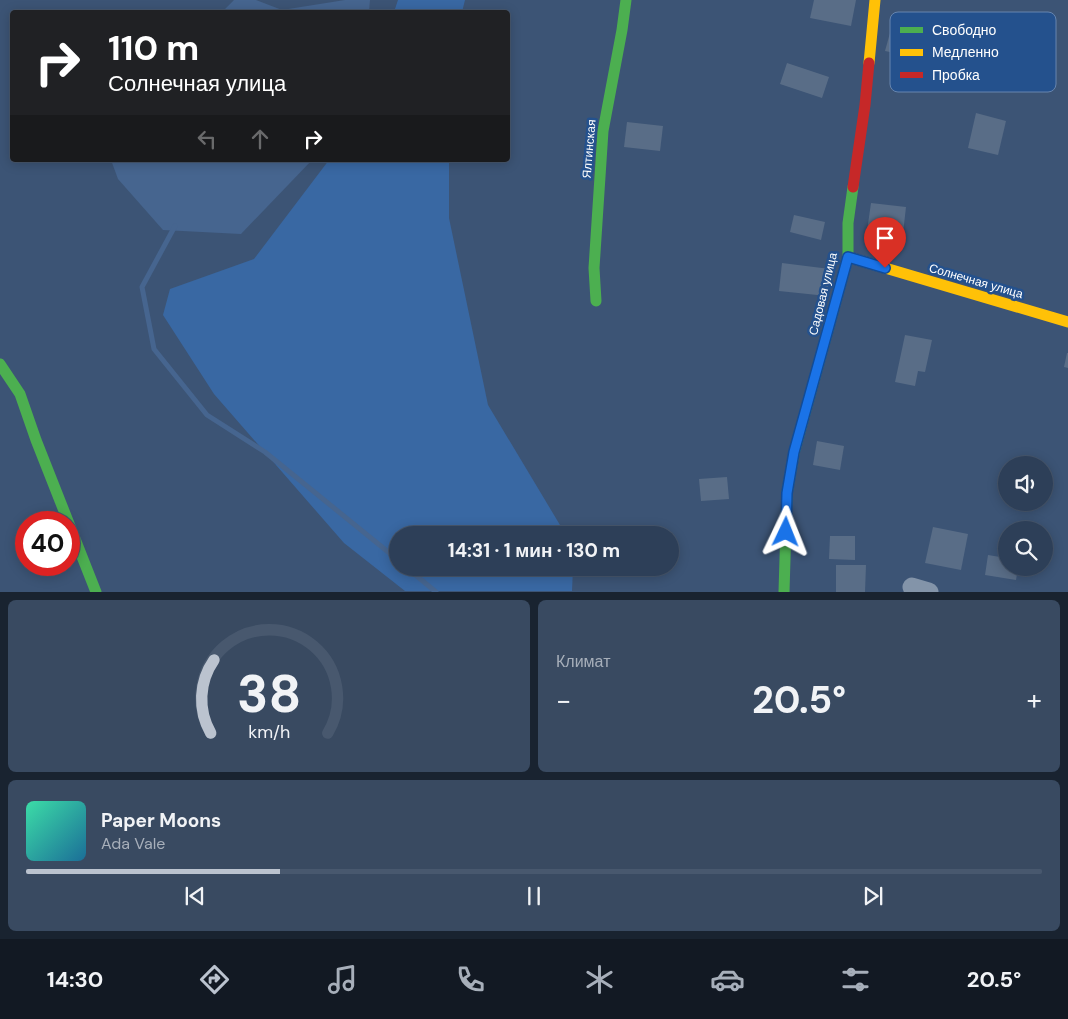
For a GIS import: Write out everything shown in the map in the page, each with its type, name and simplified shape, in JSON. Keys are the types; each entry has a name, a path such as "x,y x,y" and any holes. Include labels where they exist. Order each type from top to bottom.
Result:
{"street":[{"name":"Ялтинская","path":"596,302 594,268 603,131 626,0"},
{"name":"Садовая улица","path":"784,592 787,493 794,452 848,257 848,223 865,106 875,0"},
{"name":"Солнечная улица","path":"848,257 1068,322"},
{"path":"0,364 20,394 36,440 96,592"}],"shaded area":[{"path":"234,0 256,0 282,10 224,10"},
{"path":"345,0 370,0 369,10 282,10"},
{"path":"398,0 465,0 462,10 395,10"},
{"path":"112,162 310,162 241,234 163,230 118,179"},
{"path":"327,162 449,162 449,218 488,405 561,526 389,526 389,576 573,576 572,591 405,591 344,543 214,394 163,315 170,289 254,259"}],"building":[{"path":"814,0 856,0 851,26 810,18"},
{"path":"890,33 890,52 885,51"},
{"path":"787,63 829,77 822,98 780,84"},
{"path":"976,113 1006,121 998,155 968,148"},
{"path":"627,122 663,126 660,151 624,147"},
{"path":"871,203 906,207 902,242 866,238"},
{"path":"794,215 825,222 821,240 790,232"},
{"path":"782,263 830,269 827,296 779,291"},
{"path":"905,335 932,340 925,372 918,371 915,386 895,382"},
{"path":"1068,353 1068,368 1064,367"},
{"path":"817,441 844,446 840,470 813,465"},
{"path":"727,477 729,499 701,501 699,479"},
{"path":"933,527 968,534 961,570 925,563"},
{"path":"830,536 855,536 855,560 829,559"},
{"path":"988,555 998,557 998,576 1017,576 1016,580 985,575"},
{"path":"836,565 866,565 865,592 836,592"}],"waterway":[{"path":"175,226 142,287 154,349 207,415 265,452 389,553"},
{"path":"417,576 436,592"}],"traffic: fast":[{"path":"596,301 594,268 603,131 626,0"},
{"path":"784,592 787,493 794,453 848,257 848,223 853,187"},
{"path":"0,364 20,394 36,440 96,592"}],"traffic: slow":[{"path":"869,63 875,0"},
{"path":"848,257 1068,322"}],"traffic: jam":[{"path":"853,187 869,63"}],"route":[{"path":"786,532 787,493 794,452 848,257 885,268"}]}
